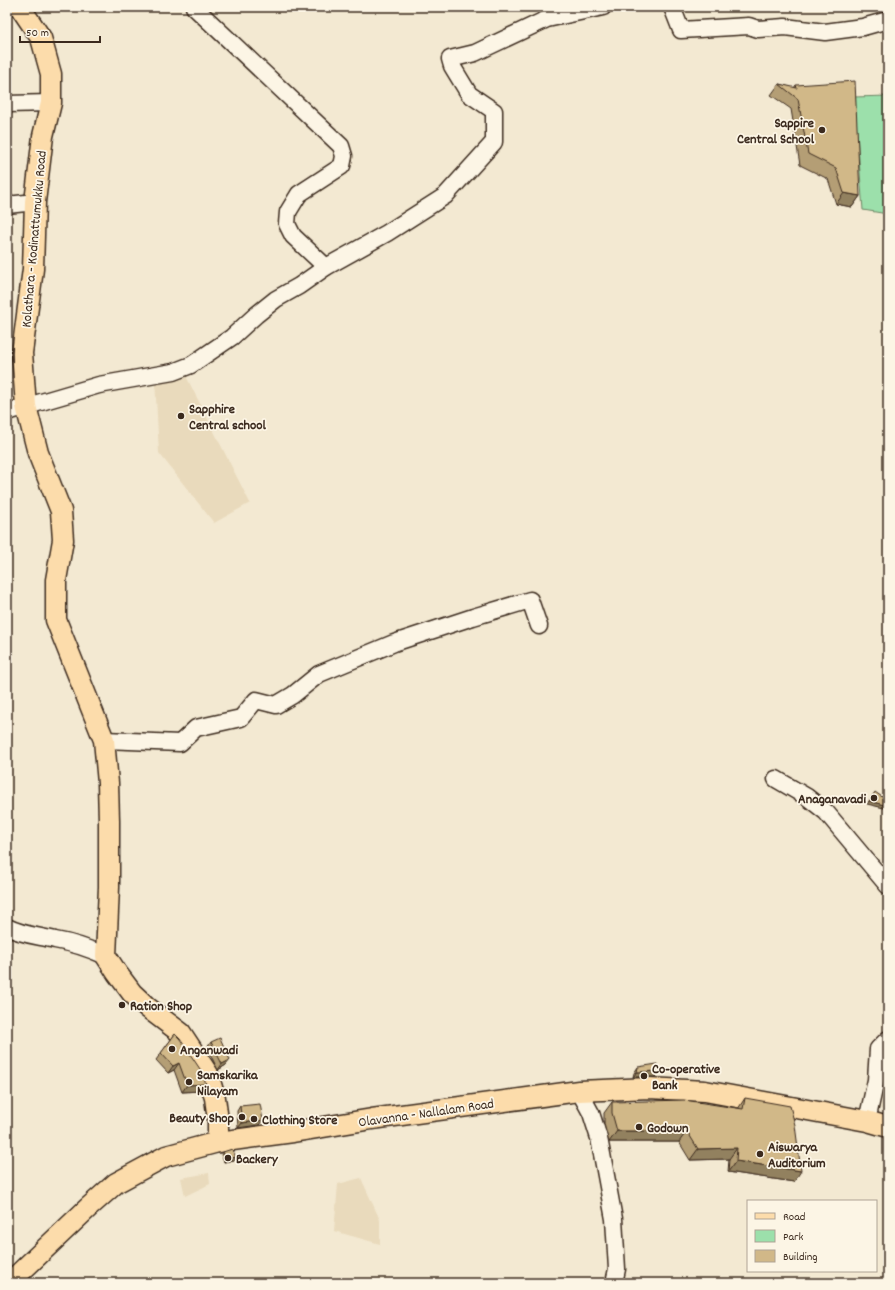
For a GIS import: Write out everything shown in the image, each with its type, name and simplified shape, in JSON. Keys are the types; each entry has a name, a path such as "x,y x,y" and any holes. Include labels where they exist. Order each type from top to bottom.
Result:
{"main road":[{"name":"Kolathara - Kodinattumukku Road","path":"20,7 41,38 51,74 52,103 43,136 35,202 33,269 22,353 26,406 38,453 61,511 63,540 56,580 56,620 104,740 108,783 109,821 109,887 106,956"},
{"path":"106,956 132,993 148,1008 181,1033 208,1074 215,1098 218,1120 218,1142"},
{"name":"Olavanna - Nallalam Road","path":"9,1283 116,1183 166,1156 218,1142 372,1119 579,1091 649,1088 705,1091 867,1121 888,1127"}],"street":[{"path":"194,7 341,146 344,156 342,166 299,194 288,212 287,224 293,236 326,267"},
{"path":"7,412 99,385 173,372 191,365 232,337 276,299 299,286 326,267 387,233 445,196 494,142 494,111 469,94 452,66 450,59 475,52 545,13 603,7"},
{"path":"672,7 681,30 749,26 758,29 785,27 825,32 863,27 888,20"},
{"path":"7,104 52,103"},
{"path":"7,205 35,202"},
{"path":"104,740 180,743 196,728 241,718 256,700 276,705 293,695 319,674 394,643 530,600 539,626"},
{"path":"776,778 807,797 826,812 888,886"},
{"path":"7,927 34,936 89,948 106,956"},
{"path":"867,1121 876,1080 878,1049 888,1039"},
{"path":"579,1091 592,1113 599,1138 614,1219 617,1269 614,1283"}],"shaded area":[{"name":"Sapphire Central school","path":"185,374 250,503 214,523 159,453 155,379"},
{"path":"883,1095 888,1095 888,1111 881,1109"},
{"path":"209,1173 210,1184 185,1196 181,1178"},
{"path":"361,1178 380,1220 380,1244 334,1231 338,1184"}],"green space":[{"path":"888,96 888,214 863,210 854,97"}],"building":[{"name":"Sappire Central School","path":"855,81 860,196 844,193 836,168 808,154 798,99 779,84 797,88 796,85"},
{"path":"875,792 888,801 888,806 869,801"},
{"path":"175,1034 202,1072 206,1084 187,1085 179,1063 173,1066 161,1053"},
{"path":"220,1038 230,1060 222,1064 211,1042"},
{"path":"657,1064 659,1071 637,1072 638,1067"},
{"path":"745,1098 790,1106 795,1125 801,1171 736,1161 737,1148 698,1149 687,1131 617,1131 612,1113 612,1102 684,1100 743,1109"},
{"path":"260,1104 263,1120 242,1123 240,1106"},
{"path":"232,1149 236,1157 226,1159 223,1152"}],"place":[{"name":"Sappire Central School","path":"822,130"},
{"name":"Sapphire Central school","path":"181,416"},
{"name":"Anaganavadi","path":"874,798"},
{"name":"Ration Shop","path":"122,1005"},
{"name":"Anganwadi","path":"172,1049"},
{"name":"Co-operative Bank","path":"644,1076"},
{"name":"Samskarika Nilayam","path":"189,1082"},
{"name":"Beauty Shop","path":"242,1117"},
{"name":"Clothing Store","path":"254,1119"},
{"name":"Godown","path":"639,1127"},
{"name":"Aiswarya Auditorium","path":"760,1154"},
{"name":"Backery","path":"228,1158"}]}
